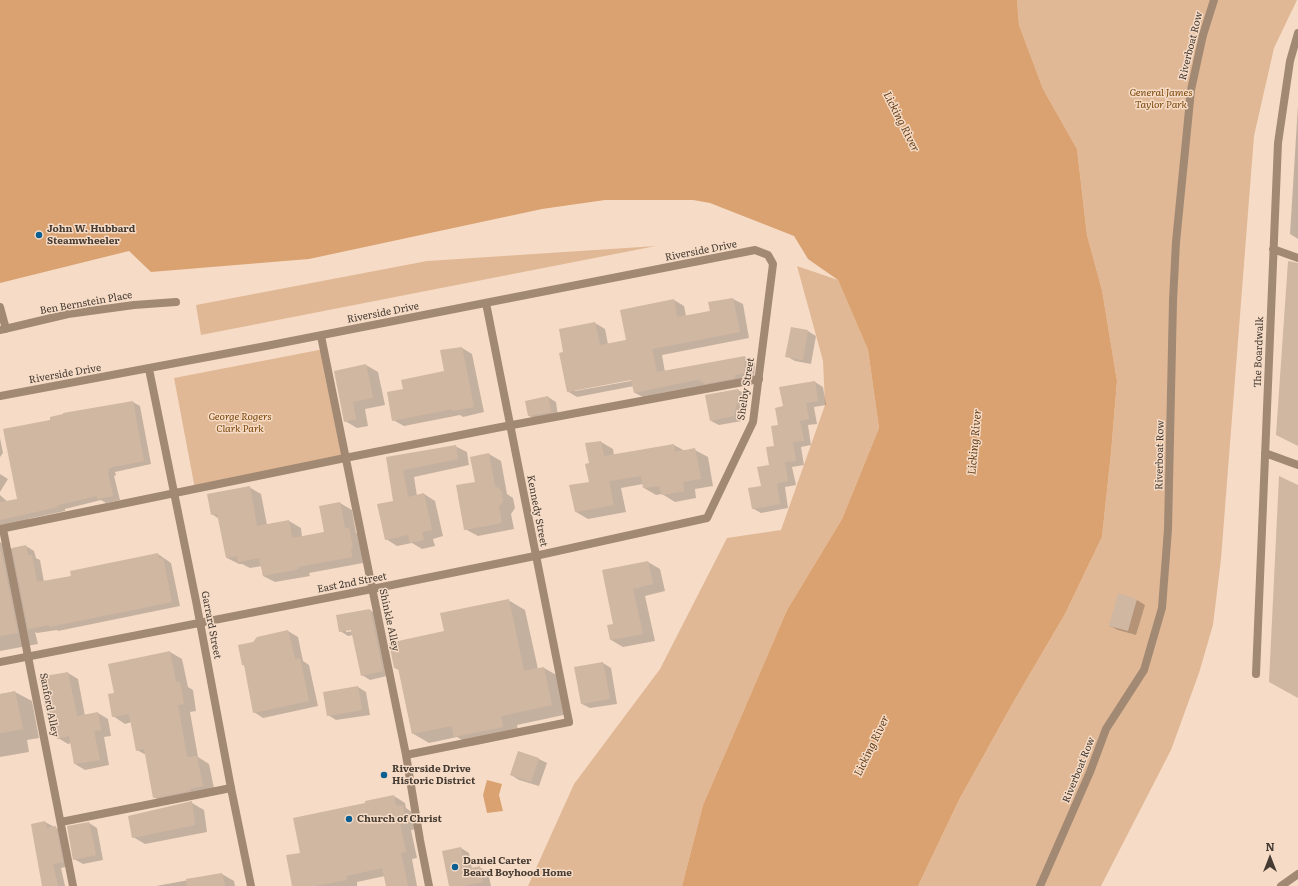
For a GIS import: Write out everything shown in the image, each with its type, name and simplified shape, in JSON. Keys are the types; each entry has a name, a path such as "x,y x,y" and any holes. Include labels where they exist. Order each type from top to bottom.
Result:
{"street":[{"name":"Riverboat Row","path":"1040,886 1090,772 1106,729 1144,670 1162,608 1168,529 1173,301 1176,242 1191,90 1203,35 1214,0"},
{"name":"The Boardwalk","path":"1256,674 1278,143 1290,61 1298,33"},
{"path":"1273,249 1298,258"},
{"name":"Riverside Drive","path":"0,396 321,336 755,250 768,255"},
{"name":"Shelby Street","path":"707,518 753,422 773,264 768,255"},
{"name":"Ben Bernstein Place","path":"3,330 68,314 134,305 176,302"},
{"name":"Kennedy Street","path":"406,755 569,722 486,303"},
{"path":"0,307 3,330"},
{"name":"Shinkle Alley","path":"321,336 406,755 429,886"},
{"name":"Garrard Street","path":"149,369 251,886"},
{"path":"2,529 345,458 758,379"},
{"path":"1265,453 1298,465"},
{"name":"East 2nd Street","path":"0,662 535,556 707,518"},
{"name":"Sanford Alley","path":"2,529 29,656 73,886"},
{"path":"61,822 231,788"},
{"path":"1281,886 1298,874"}],"green space":[{"name":"General James Taylor Park","path":"1017,0 1297,0 1274,48 1254,136 1221,559 1213,625 1199,673 1171,750 1101,886 918,886 959,800 1014,701 1065,614 1102,537 1117,381 1102,290 1087,235 1077,149 1043,89 1019,25"},
{"path":"656,246 201,335 196,305 427,261"},
{"path":"797,266 838,280 868,350 879,428 842,519 787,610 703,805 682,886 528,886 574,784 660,669 727,538 781,530 825,405 823,361"},
{"name":"George Rogers Clark Park","path":"324,349 345,458 195,489 174,378"}],"water":[{"name":"Licking River","path":"0,0 1017,0 1019,25 1043,89 1077,149 1087,235 1102,290 1117,381 1102,537 1065,614 1014,701 959,800 918,886 682,886 703,805 787,610 842,519 879,428 868,350 838,280 808,259 794,236 710,203 693,200 605,200 542,209 309,259 151,272 129,251 0,283"},
{"path":"487,780 502,784 499,795 503,811 487,813 483,795"}],"building":[{"path":"1288,261 1298,263 1298,446 1276,435"},
{"path":"733,298 740,332 652,349 657,372 745,356 744,373 735,375 735,378 704,384 700,379 634,393 631,380 567,392 559,353 563,352 559,329 595,322 600,345 626,340 620,310 674,299 677,317 710,311 708,302"},
{"path":"791,327 808,330 803,360 785,357"},
{"path":"462,347 474,407 452,411 452,409 392,421 387,392 403,389 401,380 444,371 440,350"},
{"path":"366,364 373,398 353,402 356,419 344,422 334,371"},
{"path":"815,381 818,401 806,403 809,419 800,421 804,441 793,442 796,461 785,462 788,481 777,483 780,504 752,509 748,488 761,486 757,467 769,465 766,447 774,446 771,426 778,425 775,408 783,406 779,387"},
{"path":"738,389 739,393 734,416 710,421 705,395"},
{"path":"548,396 551,412 528,416 525,401"},
{"path":"133,401 144,461 108,468 113,496 97,499 97,496 58,505 58,507 0,520 0,502 17,499 3,429 50,420 50,417 63,413"},
{"path":"601,441 604,456 674,444 675,452 695,448 701,479 683,482 684,491 662,495 659,486 643,488 641,476 609,481 614,505 575,512 569,485 589,482 585,464 589,463 585,443"},
{"path":"456,445 458,459 403,470 408,497 424,493 432,530 422,532 424,540 410,543 408,535 385,540 377,504 393,501 386,457"},
{"path":"489,453 495,486 501,490 503,501 499,507 502,523 464,530 456,485 475,482 470,457"},
{"path":"1279,476 1298,485 1298,698 1269,682"},
{"path":"250,486 257,526 289,520 292,538 324,532 319,506 340,502 345,528 349,528 353,548 351,549 352,557 298,567 299,569 263,576 259,558 238,562 237,556 226,558 217,514 211,515 207,494"},
{"path":"26,545 28,555 32,555 37,582 71,576 70,571 158,553 159,558 163,558 172,602 49,627 49,625 28,629 12,548"},
{"path":"0,550 18,633 0,636"},
{"path":"648,561 653,584 633,589 643,634 610,640 607,625 613,624 602,570"},
{"path":"1118,593 1137,599 1128,631 1109,626"},
{"path":"509,599 524,671 544,667 552,705 501,716 503,727 454,737 452,726 412,734 398,668 394,668 389,643 444,631 440,613"},
{"path":"370,609 383,671 361,676 351,630 339,632 336,615"},
{"path":"288,630 295,659 300,658 309,701 253,713 244,665 242,665 238,645 253,642 257,637"},
{"path":"170,651 176,682 180,682 184,704 178,705 187,757 197,756 203,786 190,789 190,791 153,798 144,749 136,751 129,714 112,717 108,694 114,693 108,664"},
{"path":"603,662 610,699 581,704 574,667"},
{"path":"68,672 77,716 98,712 101,730 94,731 100,760 74,764 69,736 57,739 52,717 47,718 39,677"},
{"path":"358,686 362,710 327,716 323,692"},
{"path":"15,691 23,729 0,733 0,694"},
{"path":"518,751 539,758 531,782 510,775"},
{"path":"394,795 396,806 403,805 406,823 400,824 406,852 401,853 408,886 386,886 382,868 346,876 347,880 314,886 292,886 286,855 300,853 293,818 365,803 365,801"},
{"path":"192,801 195,825 132,838 128,816"},
{"path":"45,821 47,828 56,826 63,862 53,864 58,886 42,886 31,824"},
{"path":"89,822 96,855 73,860 67,826"},
{"name":"Daniel Carter Beard Boyhood Home","path":"461,847 465,869 480,866 483,882 462,886 449,886 442,851"},
{"path":"222,873 225,886 187,886 186,879"}],"place":[{"name":"John W. Hubbard Steamwheeler","path":"39,235"},
{"name":"Riverside Drive Historic District","path":"384,775"},
{"name":"Church of Christ","path":"349,819"},
{"name":"Daniel Carter Beard Boyhood Home","path":"455,867"}]}
